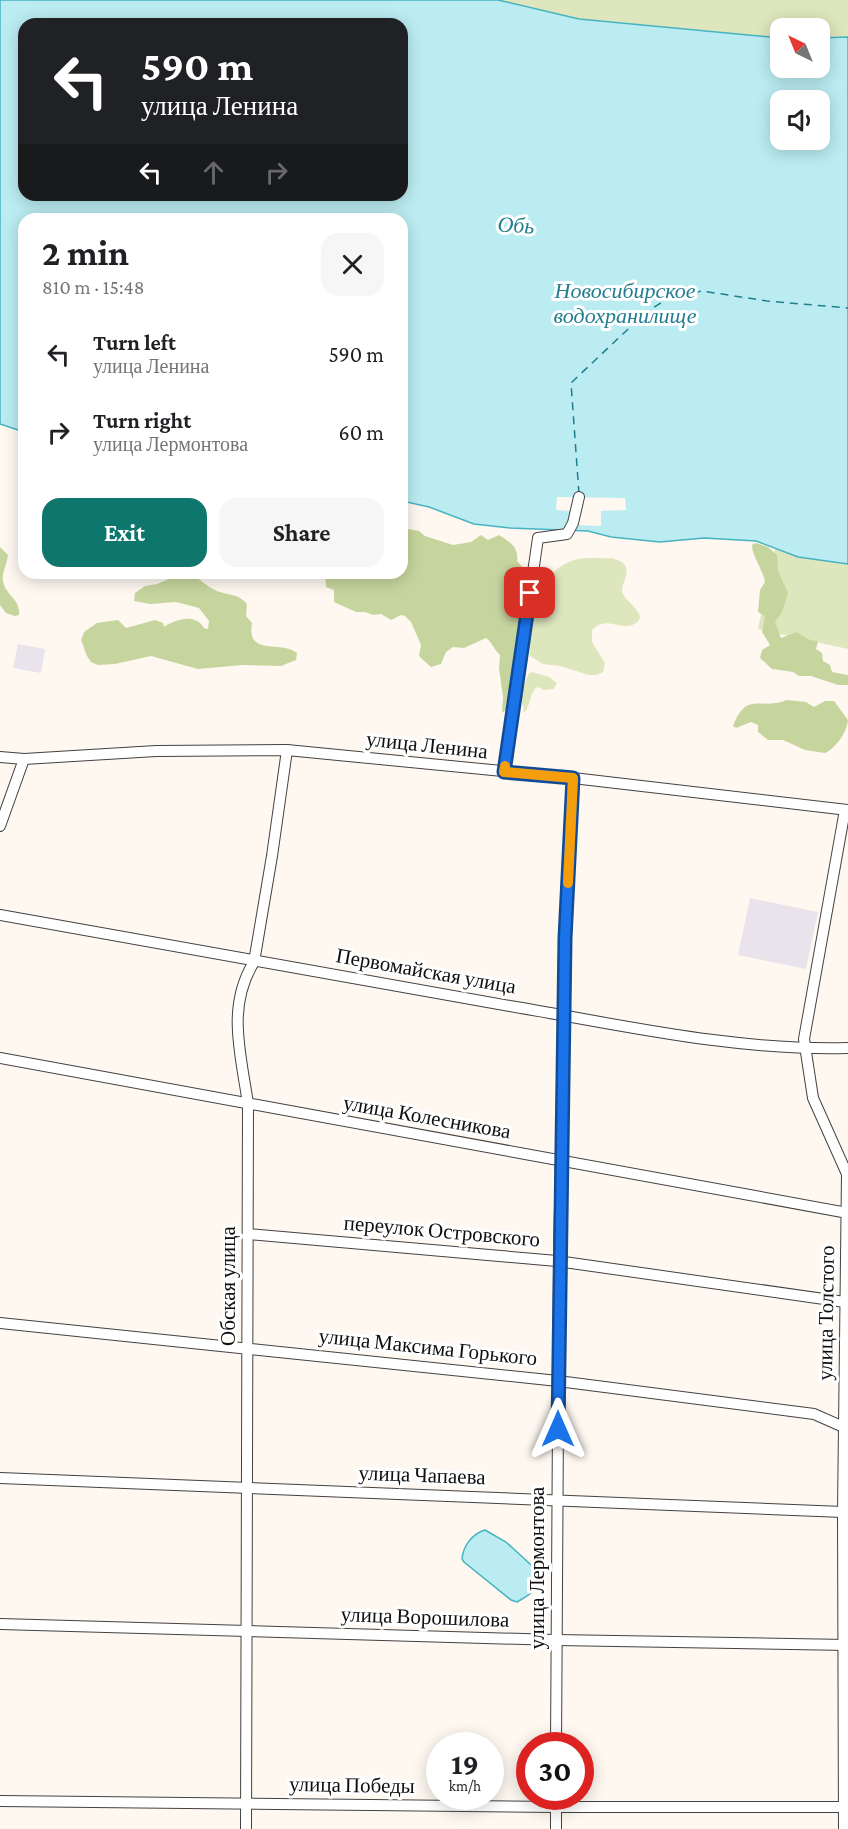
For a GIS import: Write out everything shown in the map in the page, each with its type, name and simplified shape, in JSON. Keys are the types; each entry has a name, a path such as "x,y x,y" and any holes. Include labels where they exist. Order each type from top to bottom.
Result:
{"street":[{"path":"504,772 538,538 567,534 573,523 579,497"},
{"name":"улица Ленина","path":"0,757 24,759 156,751 287,750 573,778 846,810"},
{"name":"Обская улица","path":"246,1829 248,1104 237,1012 240,991 246,974 254,962 287,750"},
{"path":"0,826 24,759"},
{"name":"улица Лермонтова","path":"556,1732 559,1261 565,938 573,778"},
{"name":"улица Толстого","path":"844,1829 846,1807 843,1512 846,1428 847,1174 813,1098 804,1039 846,810"},
{"name":"Первомайская улица","path":"0,915 254,962 714,1041 804,1049 848,1048"},
{"name":"улица Колесникова","path":"0,1058 847,1213"},
{"name":"переулок Островского","path":"248,1234 559,1261 845,1302"},
{"name":"улица Максима Горького","path":"0,1323 558,1381 814,1414 846,1428"},
{"name":"улица Чапаева","path":"0,1478 843,1512"},
{"name":"улица Ворошилова","path":"0,1624 556,1640 845,1645"},
{"name":"улица Победы","path":"0,1801 516,1802"},
{"name":"улица Победы","path":"594,1803 846,1807"},
{"path":"556,1810 556,1829"}],"shaded area":[{"path":"18,644 45,649 41,673 13,668"},
{"path":"750,898 818,912 806,969 738,955"}],"green space":[{"path":"498,0 848,0 848,37 830,38 830,18 770,18 770,37 579,19"},
{"path":"408,529 419,531 425,536 453,545 471,542 481,535 488,540 499,535 515,548 517,561 526,571 528,579 523,600 523,633 516,650 508,708 502,713 500,655 486,638 464,648 453,647 446,652 441,664 431,667 419,656 421,645 411,622 405,616 401,615 391,620 381,614 356,612 334,602 334,590 326,587 325,579 408,579"},
{"path":"756,543 768,547 777,555 778,571 788,593 782,612 775,622 781,638 796,632 810,640 818,641 816,649 822,653 823,661 830,665 832,672 848,675 848,685 838,685 811,676 799,676 793,672 772,669 760,658 762,650 770,645 762,632 765,616 758,612 760,590 765,582 752,550 752,545"},
{"path":"0,547 8,555 3,581 18,606 19,615 15,616 6,613 0,605"},
{"path":"775,549 798,557 848,564 848,649 758,629"},
{"path":"611,558 625,565 627,570 623,594 640,616 636,623 630,626 609,623 592,630 592,642 605,663 603,672 589,675 560,666 543,664 530,656 536,609 542,590 552,574 567,563 578,559"},
{"path":"169,579 198,579 221,593 237,596 247,604 246,616 252,623 254,640 267,646 291,649 297,653 296,660 281,666 243,665 198,669 151,656 115,664 98,665 91,662 81,640 84,632 97,623 118,620 126,628 155,620 163,623 164,627 180,620 191,619 208,629 209,621 199,608 176,602 150,604 134,601 135,593 145,586"},
{"path":"529,673 549,677 557,683 554,689 544,690 538,687 535,689 526,711 523,712 525,682"},
{"path":"787,700 806,702 814,707 825,701 834,701 848,720 846,730 837,744 825,753 805,750 783,740 768,740 758,732 758,725 751,722 736,728 733,726 738,715 749,705 778,703"}],"water":[{"name":"Новосибирское водохранилище","path":"0,0 498,0 579,19 770,37 770,78 830,78 830,38 848,37 848,564 798,557 756,541 704,538 660,542 611,537 588,531 474,524 429,507 408,502 408,213 18,213 18,430 0,424"},
{"path":"485,1530 506,1542 541,1574 537,1588 517,1602 511,1600 462,1559 469,1541 476,1534"}],"pier":[{"path":"557,497 625,498 626,510 601,511 601,526 573,525 570,511 556,510"}],"ferry route":[{"path":"579,494 571,383 644,314 668,298 702,291 767,301 848,308"}],"slow traffic":[{"path":"505,766 504,772 573,778 568,883"}],"route":[{"path":"530,593 504,772 573,778 565,938 558,1429"}],"water label":[{"name":"Обь","path":"516,225"}]}
